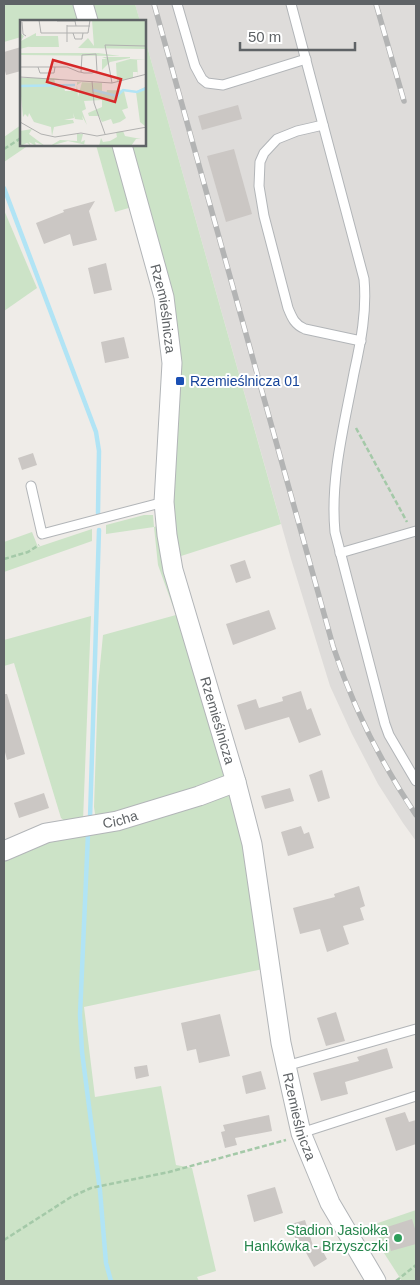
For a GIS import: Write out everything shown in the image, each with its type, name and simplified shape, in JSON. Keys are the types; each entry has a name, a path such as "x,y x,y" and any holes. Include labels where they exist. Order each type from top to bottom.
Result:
{"street":[{"path":"83,4 88,20"},
{"name":"Rzemieślnicza","path":"122,146 164,297 172,363 164,502 173,570 236,782 252,844 281,1043 301,1134 330,1203 376,1281"},
{"name":"Cicha","path":"4,851 46,833 117,821 236,782"}],"lane":[{"path":"177,4 195,66 202,79 208,83 223,85 306,59"},
{"path":"291,4 364,278 365,307 361,341 335,478 333,508 335,532 385,724 389,735 416,781"},
{"path":"323,126 297,131 277,139 264,153 260,162 259,173 263,209 292,319 298,326 305,329 361,341"},
{"path":"31,486 42,534 164,502"},
{"path":"340,553 414,532"},
{"path":"286,1066 416,1029"},
{"path":"301,1134 416,1096"}],"path":[{"path":"4,149 20,139"},
{"path":"347,412 414,532"},
{"path":"4,559 36,548 50,532"},
{"path":"4,1240 71,1197 91,1188 169,1172 301,1134"},
{"path":"396,1281 416,1266"}],"shaded area":[{"path":"135,4 416,4 416,841 378,784 330,686 291,559 146,43 146,20 140,20"}],"green space":[{"path":"4,4 76,4 81,20 20,20 20,37 4,42"},
{"path":"92,4 135,4 140,20 96,20"},
{"path":"146,43 281,524 181,556 174,532 170,486 177,369 176,317 130,146 146,146"},
{"path":"20,126 20,146 28,146 4,162 4,137"},
{"path":"96,146 115,146 132,207 115,212"},
{"path":"4,210 37,288 4,311"},
{"path":"144,515 153,515 154,527 106,534 106,525"},
{"path":"160,525 227,769 225,778 96,821 94,807 98,686 103,635 176,615 158,565 154,527"},
{"path":"92,529 92,541 4,572 4,542 32,532 38,547"},
{"path":"91,616 83,821 68,823 61,818 14,663 4,666 4,640"},
{"path":"229,792 244,846 263,969 84,1007 95,1097 161,1086 176,1165 192,1168 216,1271 197,1277 199,1281 4,1281 4,856 48,841"},
{"name":"Stadion Jasiołka Hankówka - Brzyszczki","path":"416,1210 416,1281 402,1281 384,1253 375,1224"}],"building":[{"path":"20,47 20,71 6,75 4,52"},
{"path":"238,105 242,119 202,130 198,116"},
{"path":"234,149 252,214 226,222 207,156"},
{"path":"95,201 89,211 97,240 73,246 70,234 44,244 36,223 64,212 63,210"},
{"path":"106,263 112,290 94,294 88,268"},
{"path":"124,337 129,358 105,363 101,342"},
{"path":"33,453 37,465 22,470 18,458"},
{"path":"245,560 251,578 236,583 230,565"},
{"path":"269,610 276,629 233,645 226,624"},
{"path":"301,691 307,710 311,708 321,735 299,743 289,717 245,730 237,705 256,699 259,708 283,701 282,697"},
{"path":"4,694 7,694 25,754 7,760 4,748"},
{"path":"322,770 330,798 318,802 309,775"},
{"path":"290,788 294,801 265,809 261,796"},
{"path":"44,793 49,808 19,818 14,803"},
{"path":"301,826 304,834 309,832 314,848 288,856 281,832"},
{"path":"359,886 365,906 360,908 364,920 343,926 349,944 327,952 320,929 300,934 293,908 335,897 334,894"},
{"path":"336,1012 345,1041 326,1046 317,1018"},
{"path":"220,1014 230,1056 199,1063 196,1049 187,1051 181,1023"},
{"path":"387,1048 393,1068 345,1082 348,1094 321,1101 313,1073 359,1061 357,1057"},
{"path":"147,1065 149,1076 136,1079 134,1067"},
{"path":"261,1071 266,1089 246,1094 242,1076"},
{"path":"405,1112 409,1122 416,1120 416,1144 396,1151 385,1118"},
{"path":"269,1115 272,1131 235,1138 237,1145 225,1148 221,1132 225,1131 223,1125"},
{"path":"275,1187 283,1213 254,1222 247,1195"},
{"path":"412,1219 416,1232 416,1244 391,1251 384,1228"},
{"path":"305,1220 314,1249 320,1246 327,1259 314,1267 299,1240 296,1241 291,1224"}],"waterway":[{"path":"4,188 96,432 99,451 98,513"},
{"path":"90,819 99,530"},
{"path":"88,834 80,1015 82,1052 100,1191 106,1263 111,1281"}],"railway":[{"path":"154,4 333,646 349,690 368,733 416,815"},
{"path":"376,4 404,101"}],"place":[{"name":"Rzemieślnicza 01","path":"180,381"},
{"name":"Stadion Jasiołka Hankówka - Brzyszczki","path":"398,1238"}]}
